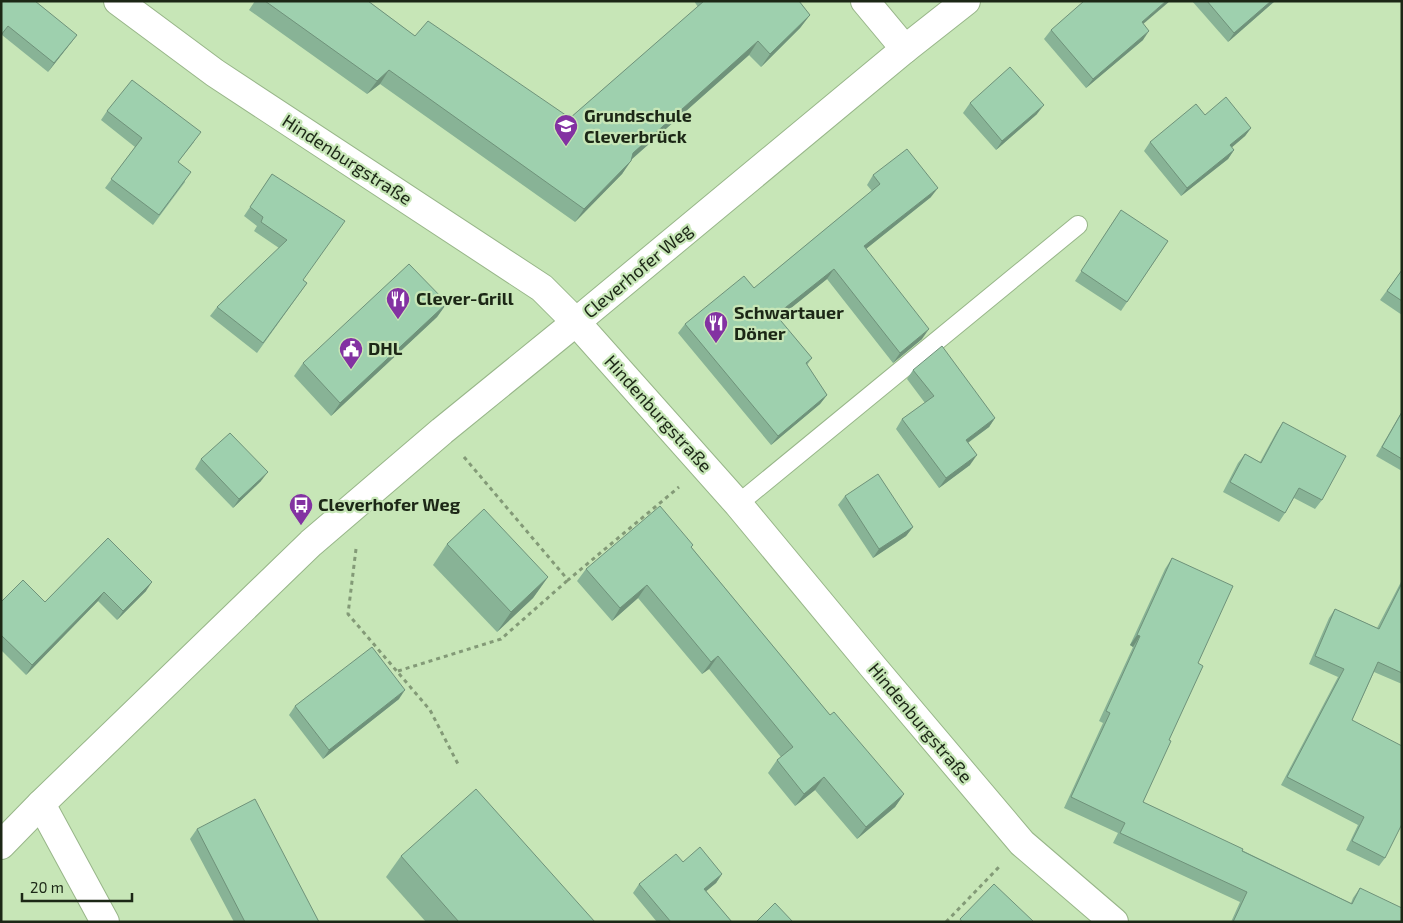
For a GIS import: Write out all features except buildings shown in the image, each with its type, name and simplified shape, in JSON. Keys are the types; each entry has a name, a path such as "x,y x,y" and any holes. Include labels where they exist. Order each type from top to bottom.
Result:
{"street":[{"name":"Hindenburgstraße","path":"118,1 215,73 542,288 576,322 738,504 1022,843 1114,922"},
{"path":"865,1 905,49"},
{"name":"Cleverhofer Weg","path":"1,845 41,804 312,543 442,431 905,49 966,1"},
{"path":"41,804 105,922"}],"lane":[{"path":"738,504 1078,225"}],"path":[{"path":"442,431 568,580"},
{"path":"398,671 501,639 568,580 705,466"},
{"path":"361,501 348,614 430,710 458,766"},
{"path":"946,922 1022,843"}],"place":[{"name":"Grundschule Cleverbrück","path":"566,147"},
{"name":"Clever-Grill","path":"398,320"},
{"name":"Schwartauer Döner","path":"716,344"},
{"name":"DHL","path":"351,370"},
{"name":"Cleverhofer Weg","path":"301,526"}]}
